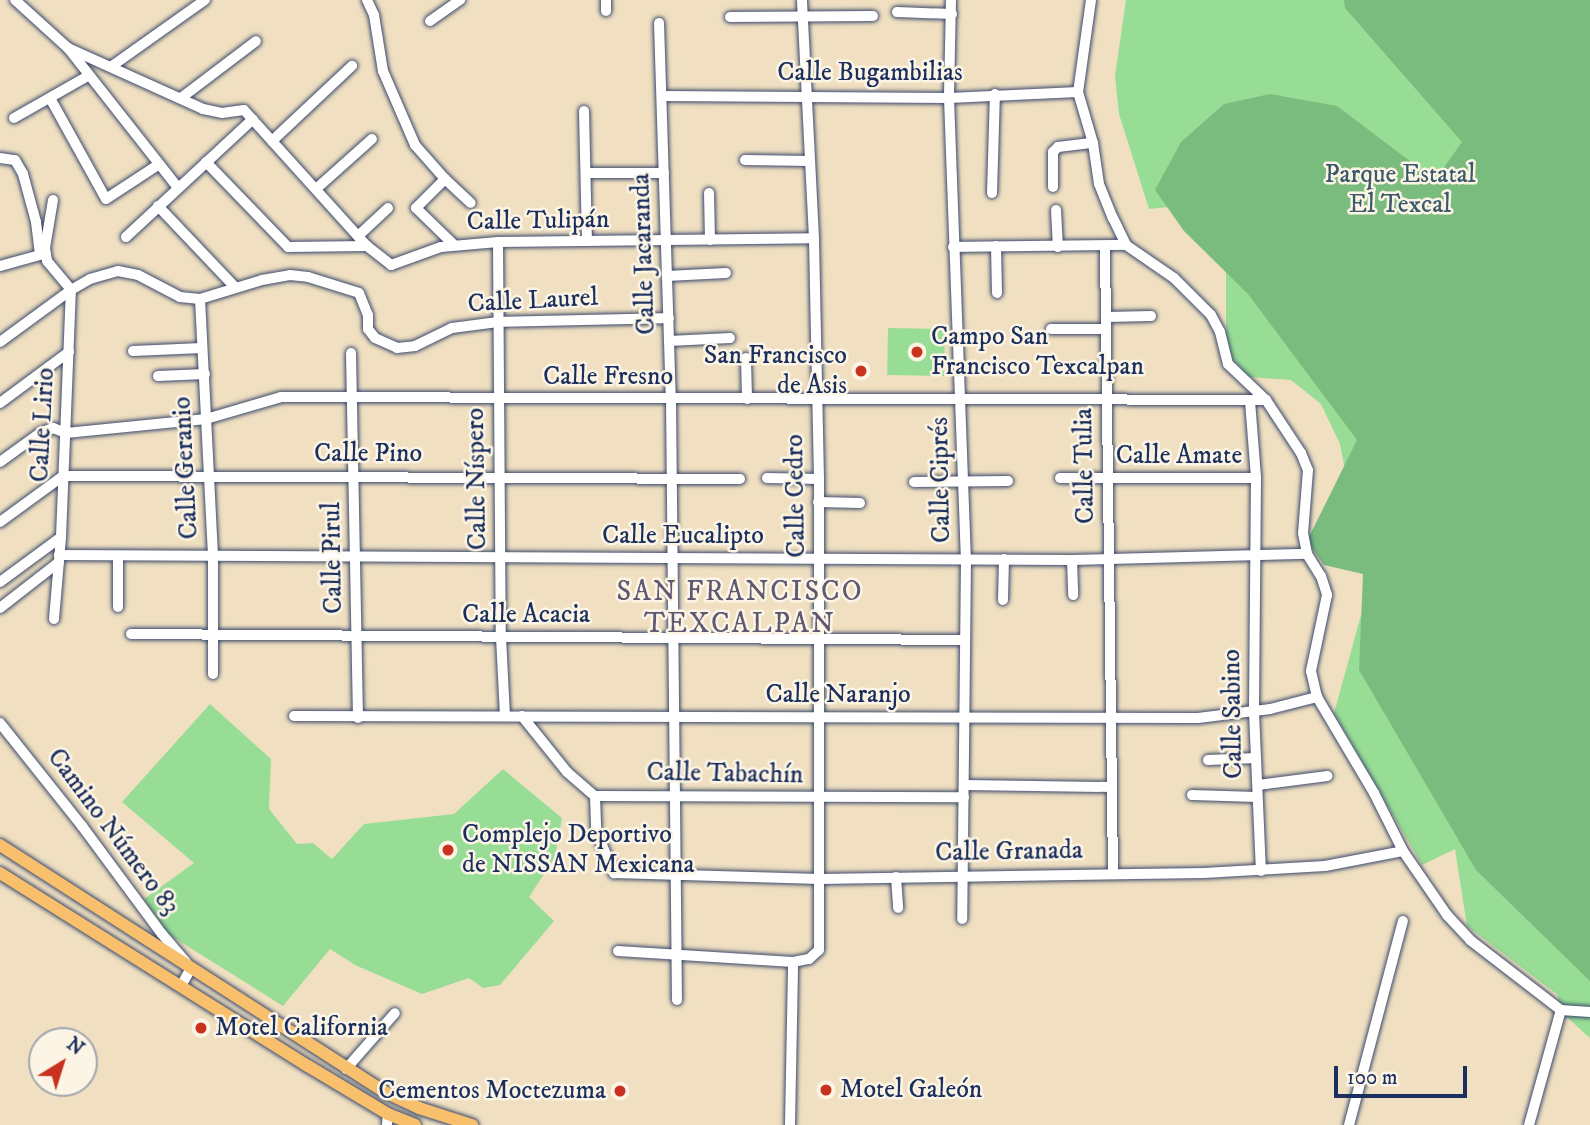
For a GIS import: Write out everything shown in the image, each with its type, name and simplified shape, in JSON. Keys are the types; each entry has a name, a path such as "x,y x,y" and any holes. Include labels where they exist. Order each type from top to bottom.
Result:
{"main road":[{"path":"0,845 346,1069 419,1108 472,1125"},
{"path":"0,873 388,1120 415,1125"}],"street":[{"path":"15,0 68,48 158,166 178,188"},
{"path":"112,66 205,0"},
{"path":"367,0 374,15 383,71 415,145 471,203"},
{"path":"430,21 460,0"},
{"name":"Calle Cedro","path":"793,962 809,959 819,950 820,879 819,479 814,238 802,0"},
{"name":"Calle Ciprés","path":"951,0 949,97 953,247 962,400 966,559 962,919"},
{"path":"1091,0 1078,92 1093,143 1099,184 1126,245 1174,278 1199,301 1220,332 1228,364 1266,400 1301,453 1308,470 1303,533 1307,554 1321,576 1327,595 1311,671 1317,697 1374,793 1403,851 1447,915 1470,940 1561,1010 1590,1012"},
{"path":"897,12 952,14"},
{"path":"730,17 873,16"},
{"name":"Calle Jacaranda","path":"659,23 673,478 677,1000"},
{"path":"181,98 256,41"},
{"path":"68,48 203,110 222,113 244,110 367,246"},
{"path":"272,141 352,66"},
{"path":"14,118 89,76"},
{"name":"Calle Bugambilias","path":"663,96 949,97 1078,92"},
{"path":"992,193 995,94"},
{"path":"50,98 106,199 158,166"},
{"path":"584,111 587,242"},
{"path":"126,237 253,120"},
{"path":"316,189 372,139"},
{"path":"1053,187 1054,152 1058,147 1093,143"},
{"path":"0,158 15,160 23,173 36,222 40,255 0,266"},
{"path":"745,160 810,162"},
{"path":"206,162 288,247 367,246"},
{"path":"587,173 664,173"},
{"path":"445,179 416,208 454,245"},
{"path":"709,193 710,240"},
{"path":"53,200 45,248 47,261 71,290"},
{"path":"0,342 71,290 90,279 118,271 138,275 180,297 200,299 235,287 158,206"},
{"path":"358,236 388,208"},
{"path":"1056,209 1058,247"},
{"name":"Calle Tulipán","path":"367,246 391,265 454,245 498,242 666,242 814,238"},
{"name":"Calle Níspero","path":"498,242 501,637 505,716"},
{"path":"953,247 1126,245"},
{"path":"996,246 997,293"},
{"name":"Calle Tulia","path":"1105,247 1113,718"},
{"path":"667,276 726,273"},
{"name":"Calle Laurel","path":"235,287 290,275 359,293 368,315 368,329 375,338 397,348 415,346 452,328 498,322 669,318"},
{"name":"Calle Lirio","path":"54,619 61,537 71,290"},
{"name":"Calle Geranio","path":"200,299 213,556 213,674"},
{"path":"1051,329 1151,316"},
{"path":"669,341 730,338"},
{"path":"133,351 202,348"},
{"path":"0,403 69,352"},
{"name":"Calle Pirul","path":"351,353 354,398 358,718"},
{"path":"746,358 747,399"},
{"path":"158,376 205,373"},
{"name":"Calle Fresno","path":"0,462 40,433 53,428 65,433 206,419 281,397 1266,400"},
{"name":"Calle Sabino","path":"1250,401 1256,478 1254,712 1261,871"},
{"path":"0,523 62,476"},
{"name":"Calle Pino","path":"62,476 740,479"},
{"path":"767,478 819,479"},
{"name":"Calle Amate","path":"1059,478 1256,478"},
{"path":"914,482 1008,481"},
{"path":"818,502 860,503"},
{"path":"0,582 61,537"},
{"name":"Calle Eucalipto","path":"59,558 213,556 1072,560 1307,554"},
{"path":"118,556 118,607"},
{"path":"0,608 59,558"},
{"path":"1003,600 1004,559"},
{"path":"1072,560 1073,595"},
{"name":"Calle Acacia","path":"131,634 964,640"},
{"name":"Calle Naranjo","path":"294,716 1198,718 1254,712 1317,697"},
{"path":"522,716 566,772 595,796"},
{"path":"1113,718 1111,787 1114,874"},
{"name":"Camino Número 83","path":"0,723 191,968"},
{"path":"1208,760 1256,758"},
{"path":"1258,785 1327,776"},
{"name":"Calle Tabachín","path":"595,796 676,794 820,798 1111,787"},
{"path":"1192,795 1257,797"},
{"name":"Calle Granada","path":"595,796 596,831 614,873 820,879 1261,871 1325,866 1403,851"},
{"path":"896,877 898,908"},
{"path":"1349,1125 1403,921"},
{"path":"618,951 793,962 790,1125"},
{"path":"181,986 191,968"},
{"path":"1529,1125 1561,1010"},
{"path":"346,1069 395,1013"}],"green space":[{"name":"Parque Estatal El Texcal","path":"1126,0 1590,0 1590,1038 1560,1011 1558,995 1467,926 1455,849 1422,865 1334,713 1368,590 1340,444 1321,404 1291,380 1248,377 1226,350 1226,264 1199,204 1149,209 1119,114 1115,76"},
{"name":"Parque Estatal El Texcal","path":"1344,0 1590,0 1590,981 1476,870 1359,670 1363,574 1324,565 1307,541 1357,440 1248,294 1184,231 1155,190 1181,142 1224,104 1270,94 1337,106 1435,180 1462,142 1345,8"},
{"name":"Campo San Francisco Texcalpan","path":"888,328 945,329 944,376 887,375"},
{"name":"Complejo Deportivo de NISSAN Mexicana","path":"210,704 271,759 269,809 297,844 313,843 332,859 364,824 454,814 503,769 562,818 555,857 529,897 554,921 500,985 483,988 469,978 422,994 355,965 330,949 283,1006 168,934 144,899 194,863 122,802"}],"place":[{"name":"Campo San Francisco Texcalpan","path":"917,352"},
{"name":"San Francisco de Asis","path":"861,371"},
{"name":"Complejo Deportivo de NISSAN Mexicana","path":"448,850"},
{"name":"Motel California","path":"201,1028"},
{"name":"Motel Galeón","path":"826,1090"},
{"name":"Cementos Moctezuma","path":"620,1091"}],"district":[{"name":"SAN FRANCISCO TEXCALPAN","path":"740,608"}]}
